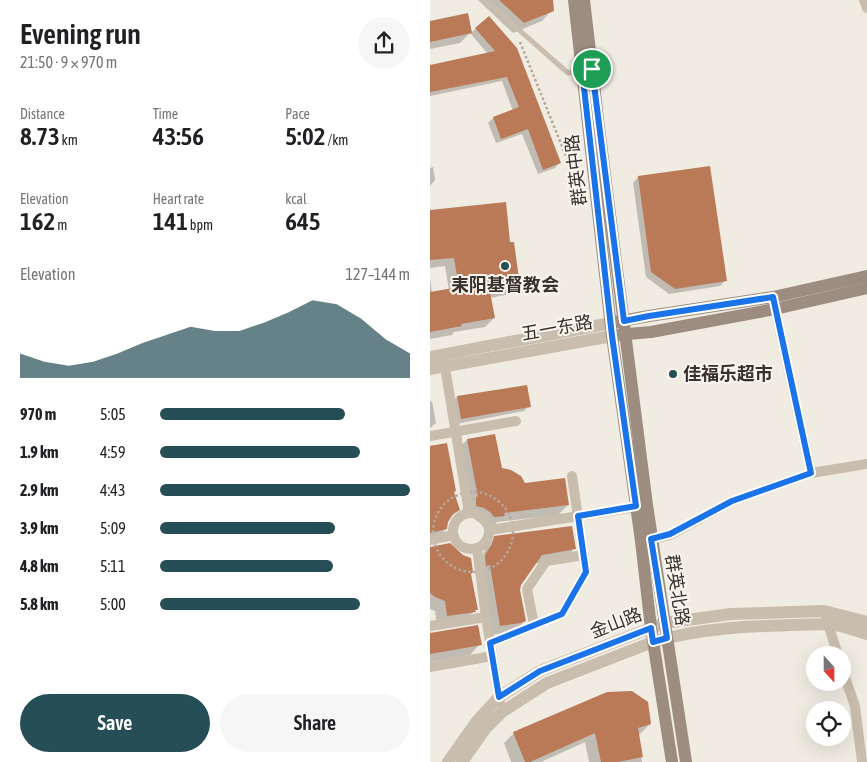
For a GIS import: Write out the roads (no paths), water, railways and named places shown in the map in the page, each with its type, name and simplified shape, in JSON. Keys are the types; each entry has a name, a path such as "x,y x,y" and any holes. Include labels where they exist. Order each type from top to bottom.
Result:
{"main road":[{"name":"群英中路","path":"574,0 587,69 624,327"},
{"name":"群英中路","path":"584,0 587,69 611,330"},
{"name":"五一东路","path":"611,330 624,327 651,332 774,303 867,276"},
{"name":"五一东路","path":"774,303 867,288"},
{"name":"群英北路","path":"624,327 641,506"},
{"name":"群英北路","path":"611,330 646,540 665,623 686,762"},
{"name":"群英北路","path":"646,540 651,628 672,762"}],"street":[{"path":"864,0 867,8"},
{"path":"774,303 811,473"},
{"name":"五一东路","path":"430,369 439,359 611,330"},
{"path":"439,359 456,432 469,513"},
{"path":"430,436 516,421"},
{"path":"646,540 670,534 732,501 811,473 867,464"},
{"path":"490,643 562,614 586,572 572,476"},
{"path":"490,530 641,506"},
{"path":"469,513 479,514 484,518 490,530 487,541 477,548 461,546 453,535 454,525 457,520 461,515 469,513"},
{"path":"431,539 453,535"},
{"path":"477,548 486,617 502,712"},
{"path":"534,625 527,589 546,561 584,555"},
{"path":"824,611 835,646"},
{"name":"金山路","path":"448,762 477,722 499,697 540,671 665,623 732,614 824,611 867,622"},
{"path":"430,626 486,617"},
{"name":"金山路","path":"462,762 485,729 502,712 547,683 653,642 734,627 828,624 867,634"},
{"path":"430,666 492,656"},
{"path":"850,691 855,706 862,762"}],"lane":[{"path":"485,0 568,72 587,69"}],"place":[{"name":"耒阳基督教会","path":"505,266"},
{"name":"佳福乐超市","path":"673,374"}]}
